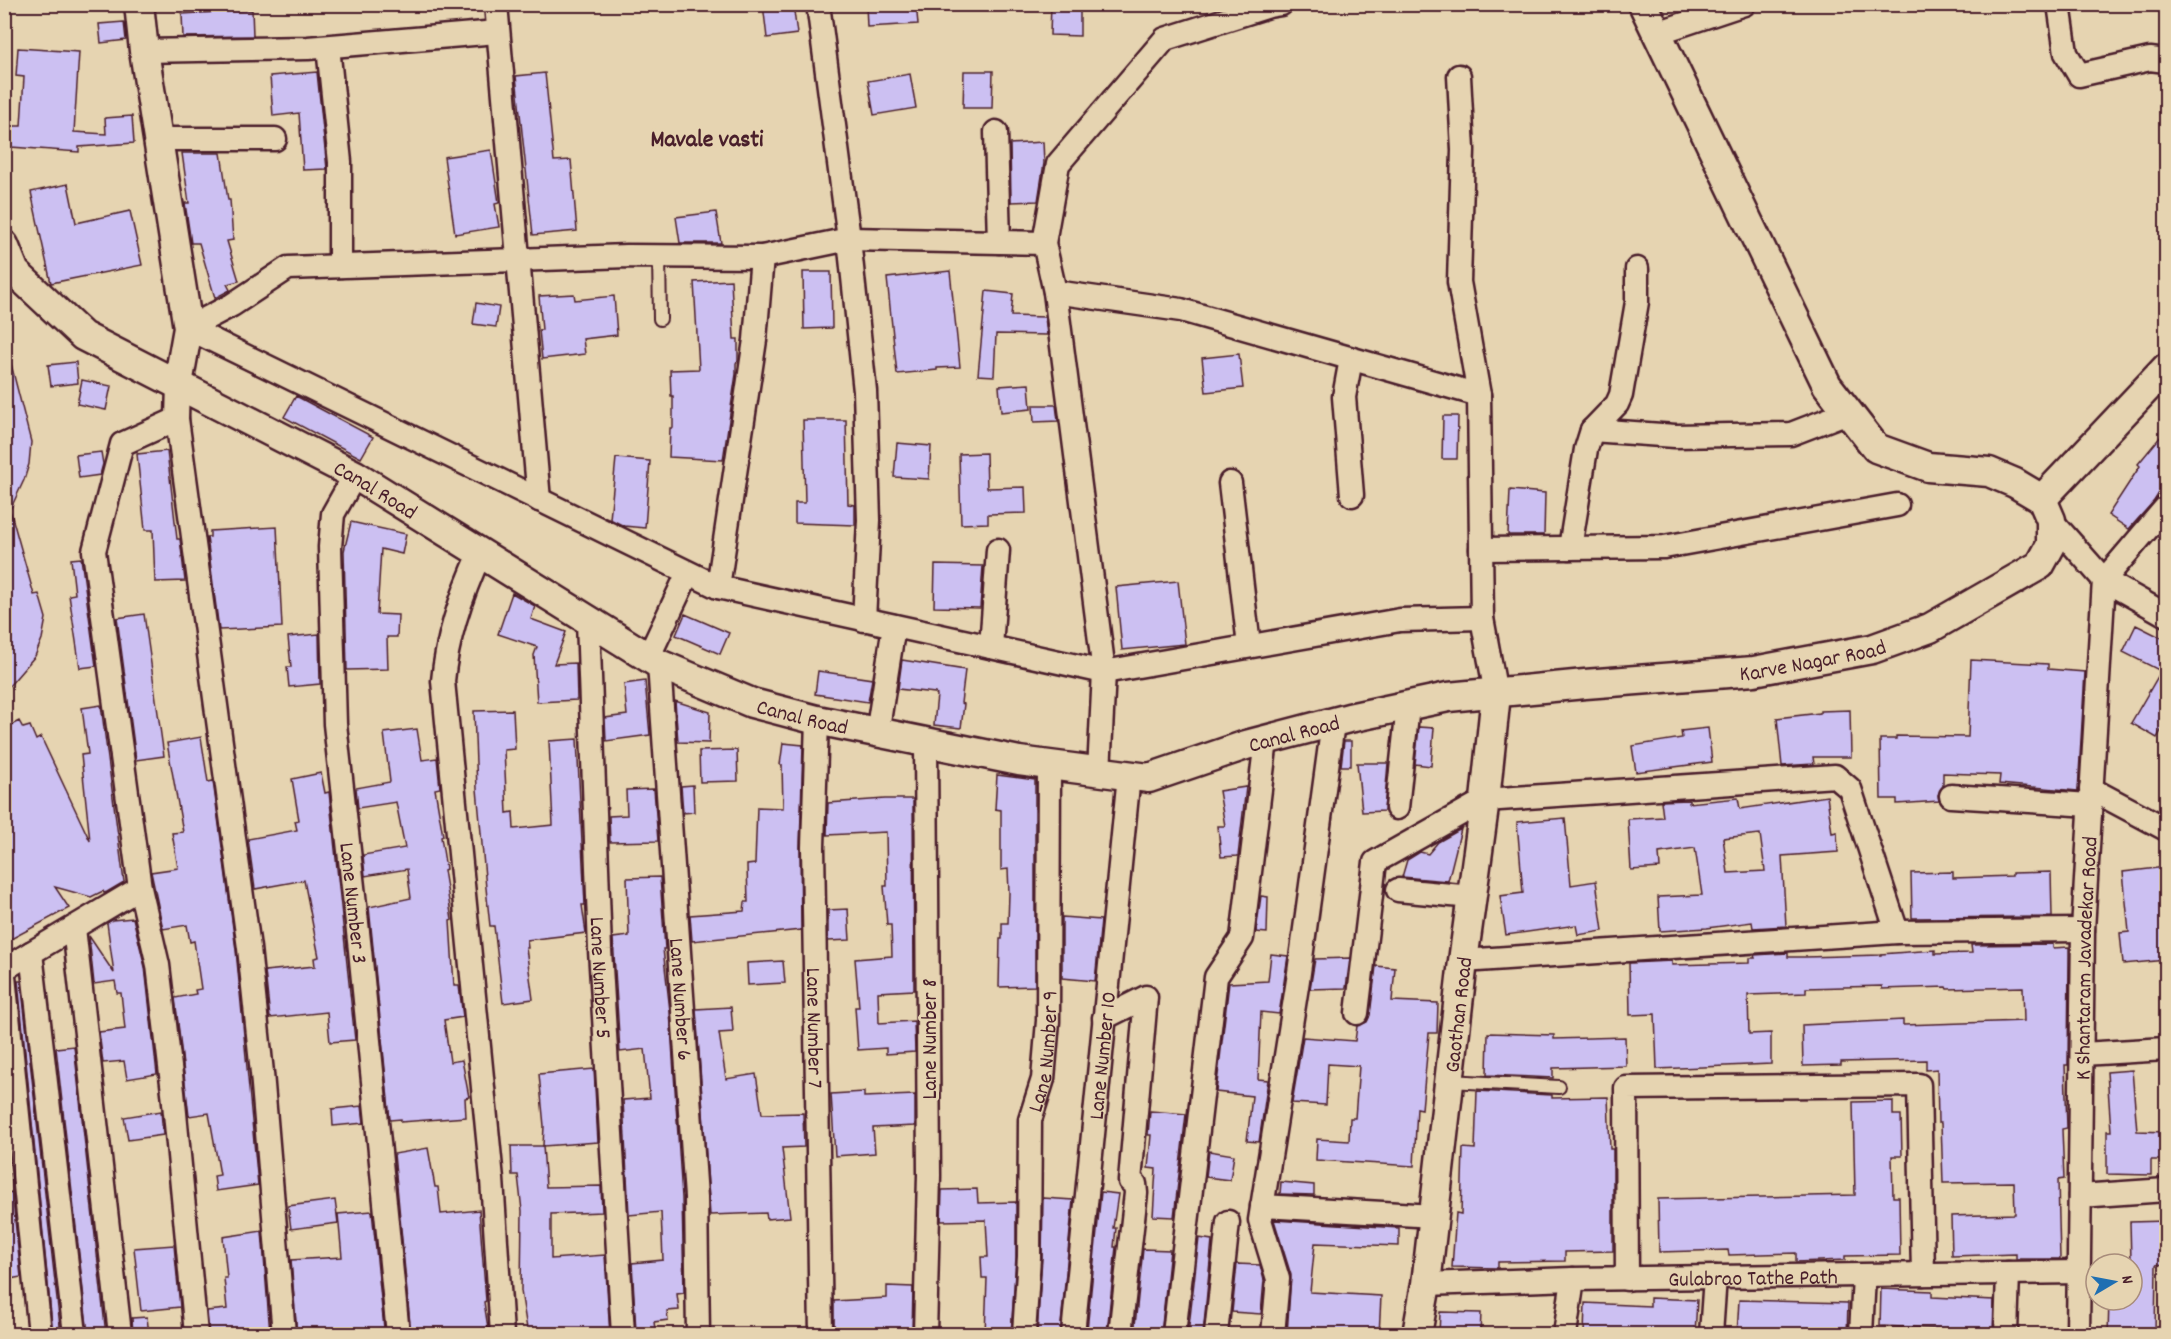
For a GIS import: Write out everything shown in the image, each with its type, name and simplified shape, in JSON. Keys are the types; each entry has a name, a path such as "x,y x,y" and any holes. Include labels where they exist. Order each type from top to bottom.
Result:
{"street":[{"path":"139,4 144,51 188,328 178,384 177,419 249,948 284,1335"},
{"path":"496,4 539,500"},
{"path":"818,4 849,239 865,391 869,520 864,620"},
{"path":"1099,772 1104,672 1055,292 1044,243 1058,164 1165,39 1281,4"},
{"path":"1643,4 1827,385 1876,448 1928,467 1989,472 2015,483 2047,509 2104,580 2161,608"},
{"path":"1657,33 1744,4"},
{"path":"2059,4 2066,53 2079,75 2150,59 2166,61"},
{"path":"144,51 328,47 497,32"},
{"path":"328,47 340,162 340,266"},
{"path":"1459,76 1463,150 1459,282 1479,395 1482,618 1496,694"},
{"path":"996,132 999,242"},
{"path":"158,139 275,139"},
{"path":"188,328 232,305 288,268 659,256 762,257 849,239 1044,243"},
{"name":"Canal Road","path":"4,245 15,272 83,336 355,475 653,661 752,702 878,734 1049,766 1149,778 1266,740 1333,723 1449,698 1496,694"},
{"path":"717,587 755,340 762,257"},
{"path":"1570,548 1586,449 1592,430 1617,404 1621,395 1637,302 1637,269"},
{"path":"1055,292 1181,310 1479,395"},
{"path":"188,328 717,587 864,620 1104,672 1400,620 1482,618"},
{"path":"1351,359 1344,397 1352,495"},
{"path":"2047,509 2166,368"},
{"path":"1592,430 1676,436 1791,434 1848,412"},
{"path":"177,419 122,444 94,551 140,888 158,965 174,1103 195,1335"},
{"name":"Lane Number 3","path":"355,475 333,514 330,547 335,724 398,1335"},
{"path":"1230,483 1249,646"},
{"path":"1481,549 1664,547 1897,505"},
{"path":"2104,580 2166,507"},
{"name":"Karve Nagar Road","path":"1496,694 1585,684 1754,671 1872,649 1930,628 2040,565 2051,545 2047,509"},
{"path":"991,647 998,550"},
{"path":"481,552 463,591 445,659 443,681 492,1179 502,1335"},
{"path":"653,661 688,573"},
{"name":"K Shantaram Javadekar Road","path":"2078,1335 2083,930 2104,580"},
{"name":"Lane Number 5","path":"588,621 600,950 623,1335"},
{"path":"878,734 894,626"},
{"name":"Lane Number 6","path":"653,661 696,1197 698,1335"},
{"name":"Gaothan Road","path":"1417,1335 1426,1284 1496,694"},
{"path":"1397,808 1408,706"},
{"name":"Lane Number 7","path":"817,720 813,847 820,1335"},
{"path":"1273,1335 1278,1279 1260,1220 1298,980 1333,723"},
{"path":"1174,1335 1216,977 1242,938 1266,740"},
{"name":"Lane Number 8","path":"925,1335 929,1175 926,743"},
{"name":"Lane Number 9","path":"1024,1335 1029,1257 1030,1120 1043,1079 1048,1021 1049,766"},
{"name":"Lane Number 10","path":"1073,1335 1129,775"},
{"path":"1358,1013 1375,862 1485,800 1835,776 1850,789 1897,932"},
{"path":"1951,796 2091,797 2166,829"},
{"path":"4,969 140,888"},
{"path":"1398,890 1472,897"},
{"path":"74,928 120,1335"},
{"path":"1463,961 1897,932 2083,930"},
{"path":"31,953 75,1335"},
{"path":"4,976 40,1335"},
{"path":"1104,1018 1146,997 1130,1181 1135,1184 1136,1193 1120,1335"},
{"path":"2082,1054 2166,1048"},
{"path":"1628,1279 1626,1088 1919,1085 1923,1274"},
{"path":"2080,1196 2166,1190"},
{"path":"1262,1206 1434,1216"},
{"path":"1216,1335 1228,1222"},
{"name":"Gulabrao Tathe Path","path":"1426,1284 1573,1279 2079,1272"},
{"path":"2006,1335 2008,1273"},
{"path":"1861,1335 1864,1276"},
{"path":"1711,1335 1715,1277"},
{"path":"1565,1335 1573,1279"}],"lane":[{"path":"659,256 660,319"},
{"path":"1450,1082 1559,1088"}],"building":[{"path":"763,4 793,4 797,34 767,38"},
{"path":"866,4 916,4 918,24 867,27"},
{"path":"1051,4 1080,4 1080,36 1050,35"},
{"path":"252,10 253,36 183,37 182,14"},
{"path":"124,22 126,40 101,43 99,24"},
{"path":"18,48 79,52 74,132 106,134 105,118 132,116 134,143 79,147 79,152 11,147 13,126 21,126 24,77 16,76"},
{"path":"964,71 993,71 992,108 963,108"},
{"path":"317,72 327,169 303,170 299,113 273,116 270,76"},
{"path":"545,73 554,161 571,160 577,231 533,235 516,76"},
{"path":"910,74 916,108 874,115 868,81"},
{"path":"1043,142 1044,163 1038,201 1011,202 1010,144"},
{"path":"491,150 499,203 495,204 499,227 455,234 444,157"},
{"path":"182,153 221,153 228,200 230,200 233,240 227,241 239,281 227,284 230,290 215,298 199,243 191,243 185,203 189,203"},
{"path":"68,184 76,223 130,211 142,265 51,283 31,192"},
{"path":"716,212 721,243 680,243 676,217"},
{"path":"950,271 960,367 897,374 887,278"},
{"path":"803,272 831,272 832,328 804,329"},
{"path":"731,280 734,339 738,339 738,361 723,460 669,457 670,428 673,428 670,370 699,369 694,282"},
{"path":"986,291 1013,294 1011,316 1045,317 1047,335 996,334 994,376 978,375"},
{"path":"574,294 575,300 614,296 617,335 583,339 585,354 542,359 539,296"},
{"path":"476,303 499,307 496,327 473,324"},
{"path":"1239,354 1243,388 1206,392 1202,358"},
{"path":"76,362 78,383 51,386 48,365"},
{"path":"11,364 31,442 29,464 10,510 34,595 39,594 46,618 42,639 35,656 4,692 4,635 10,619 9,595 4,597 4,365"},
{"path":"82,380 111,386 106,410 77,404"},
{"path":"1029,384 1031,409 1001,412 999,386"},
{"path":"296,396 373,437 361,458 284,417"},
{"path":"1033,405 1056,405 1058,421 1034,422"},
{"path":"1443,416 1458,416 1457,459 1442,459"},
{"path":"803,420 846,420 848,504 855,505 855,525 795,523 795,503 805,503"},
{"path":"2166,430 2166,482 2154,501 2129,529 2108,515 2140,466 2138,464"},
{"path":"897,443 931,446 929,479 894,477"},
{"path":"167,451 177,539 180,539 185,581 155,582 153,530 145,530 137,454"},
{"path":"101,452 103,464 100,475 79,478 76,455"},
{"path":"986,453 987,488 1025,487 1026,513 988,514 988,523 961,524 959,454"},
{"path":"616,458 650,461 645,528 624,526 610,519"},
{"path":"1510,490 1545,493 1544,535 1508,535"},
{"path":"351,522 406,534 402,554 381,549 377,614 398,615 397,637 387,637 388,669 347,670 344,551"},
{"path":"277,527 282,627 219,630 207,537 210,537 210,531"},
{"path":"81,558 96,666 80,668 69,595 75,594 71,559"},
{"path":"935,565 983,566 980,608 934,607"},
{"path":"1178,581 1185,644 1122,650 1116,587"},
{"path":"512,593 535,606 531,619 566,632 554,664 576,663 577,700 537,702 534,655 537,647 498,634"},
{"path":"144,614 164,756 136,760 117,618"},
{"path":"685,614 729,633 720,654 676,635"},
{"path":"2136,625 2166,640 2166,722 2157,738 2131,723 2161,671 2123,652"},
{"path":"319,634 320,684 289,687 287,667 291,667 288,637"},
{"path":"902,660 965,670 961,728 934,725 937,695 935,693 898,689"},
{"path":"1971,660 2048,664 2048,669 2085,672 2078,791 1999,784 2000,775 1943,773 1943,786 1938,795 1939,801 1897,804 1897,799 1881,799 1880,739 1896,739 1896,736 1968,737"},
{"path":"818,671 872,679 868,702 815,694"},
{"path":"645,681 650,735 606,741 605,718 627,715 624,684"},
{"path":"675,701 710,712 709,743 678,742"},
{"path":"101,705 124,882 107,892 103,891 91,897 55,887 69,908 11,939 4,928 4,729 19,721 23,728 30,726 36,740 41,737 90,841 81,755 88,754 82,708"},
{"path":"513,710 515,749 504,750 507,813 513,812 514,829 553,825 549,741 577,739 585,905 582,905 586,933 527,940 528,948 526,948 533,999 503,1003 494,926 490,926 486,888 477,789 474,711"},
{"path":"1850,710 1851,757 1813,757 1814,764 1782,766 1777,718 1820,713 1820,711"},
{"path":"1419,727 1434,728 1431,766 1415,764"},
{"path":"1708,728 1712,762 1636,772 1632,746 1682,738 1681,731"},
{"path":"417,729 422,760 437,758 440,788 435,789 443,836 441,837 446,869 444,870 452,920 450,921 454,986 459,986 463,1017 444,1020 450,1062 462,1060 469,1097 465,1098 466,1117 401,1122 401,1119 390,1120 369,907 411,898 407,869 365,876 363,855 405,848 396,802 358,808 356,788 390,782 384,733"},
{"path":"201,737 208,782 213,781 236,950 258,1185 216,1191 214,1176 220,1175 209,1113 189,1116 175,998 196,994 195,990 201,989 194,941 190,942 187,925 163,929 151,872 178,868 172,833 183,832 167,743"},
{"path":"1344,741 1351,741 1351,766 1341,766"},
{"path":"783,743 803,745 800,847 801,930 692,941 690,915 744,911 745,902 748,902 747,865 755,864 757,807 783,808 782,765 780,765"},
{"path":"737,750 738,781 700,782 699,751"},
{"path":"1357,763 1388,763 1384,811 1362,812"},
{"path":"321,773 325,793 329,792 355,1040 330,1042 327,1012 270,1018 265,971 315,966 314,958 319,957 304,880 255,889 248,839 297,830 295,821 299,820 292,779"},
{"path":"997,775 1035,780 1035,986 999,987 1000,939 1002,939 1002,923 1008,923 1009,893 1008,869 1001,870 1001,810 995,809"},
{"path":"693,785 694,812 683,813 681,786"},
{"path":"1246,787 1238,856 1221,857 1218,826 1225,826 1219,791"},
{"path":"654,789 658,841 610,842 609,816 627,815 626,790"},
{"path":"1827,796 1832,833 1837,832 1838,852 1782,856 1786,926 1753,928 1752,922 1660,931 1658,897 1702,895 1695,848 1659,853 1660,868 1631,870 1628,819 1663,817 1661,801 1689,800 1689,803 1738,798 1740,809","holes":["1760,834 1765,871 1728,873 1723,838"]},
{"path":"913,799 914,990 878,992 879,1023 914,1021 915,1052 886,1054 886,1048 858,1050 855,1007 859,1007 855,959 892,956 891,925 887,925 884,886 887,886 886,832 827,835 828,803"},
{"path":"1565,818 1571,885 1596,881 1603,931 1578,935 1576,925 1506,935 1500,896 1523,893 1517,822"},
{"path":"1461,829 1448,881 1402,877 1407,860 1420,852 1428,854 1438,842"},
{"path":"2166,867 2166,960 2123,964 2120,933 2129,932 2123,872"},
{"path":"1953,872 1953,878 2051,872 2052,917 1912,918 1911,873"},
{"path":"660,877 665,949 663,949 670,1011 682,1198 684,1293 677,1294 679,1310 667,1311 668,1320 654,1322 655,1329 636,1331 632,1263 663,1260 661,1212 629,1215 623,1100 650,1098 645,1049 620,1052 613,938 629,936 627,878"},
{"path":"1261,896 1268,897 1267,933 1256,932"},
{"path":"848,909 850,940 828,941 828,910"},
{"path":"1062,917 1101,920 1095,981 1062,978"},
{"path":"133,918 145,967 157,1074 127,1079 124,1061 103,1063 99,1032 125,1029 121,993 117,993 115,981 94,984 89,936 114,973 107,923 112,920"},
{"path":"2053,944 2053,948 2069,947 2068,1065 2065,1065 2067,1128 2062,1129 2064,1179 2058,1180 2060,1259 2016,1259 2016,1254 1952,1256 1951,1216 2015,1214 2014,1182 1943,1183 1941,1123 1938,1123 1937,1069 1926,1070 1926,1060 1841,1062 1841,1065 1803,1066 1802,1025 1903,1020 1903,1025 2024,1021 2023,987 1806,988 1806,993 1748,995 1749,1034 1771,1033 1771,1064 1657,1069 1655,1014 1630,1015 1629,963 1672,961 1672,965 1749,963 1749,958 1755,958 1754,955 1788,953 1788,957 1805,957 1881,955 1935,950 1935,954 1972,953 1971,945"},
{"path":"1271,954 1288,956 1279,1014 1261,1012 1258,1079 1268,1080 1259,1142 1247,1141 1252,1096 1216,1092 1229,983 1268,981"},
{"path":"1350,958 1346,988 1310,989 1315,959"},
{"path":"783,961 785,983 748,985 747,963"},
{"path":"1376,966 1395,968 1392,1001 1438,1003 1437,1033 1429,1033 1422,1109 1417,1108 1414,1166 1316,1160 1317,1139 1349,1141 1350,1118 1355,1118 1359,1066 1328,1064 1326,1105 1292,1103 1303,1037 1355,1041 1357,1026 1367,1022 1370,1015"},
{"path":"18,981 21,981 61,1335 53,1335"},
{"path":"731,1007 733,1032 719,1033 726,1079 756,1074 762,1114 803,1113 804,1147 782,1148 790,1217 767,1219 766,1213 710,1215 696,1009"},
{"path":"1488,1033 1554,1035 1554,1039 1625,1037 1626,1066 1553,1068 1553,1078 1487,1075"},
{"path":"74,1046 106,1335 88,1335 56,1048"},
{"path":"594,1069 598,1142 543,1146 544,1126 539,1074"},
{"path":"2132,1070 2137,1131 2166,1132 2166,1160 2151,1160 2151,1175 2107,1174 2107,1131 2111,1131 2107,1072"},
{"path":"1477,1091 1552,1095 1552,1098 1608,1097 1610,1149 1613,1149 1613,1251 1565,1252 1565,1261 1498,1262 1498,1268 1452,1267 1456,1213 1461,1214 1463,1148 1475,1149"},
{"path":"864,1092 864,1097 915,1095 915,1126 873,1128 875,1153 835,1156 831,1094"},
{"path":"1893,1101 1893,1115 1901,1115 1902,1156 1892,1156 1893,1197 1899,1197 1900,1255 1845,1256 1845,1260 1796,1262 1796,1253 1729,1255 1728,1250 1659,1252 1658,1199 1855,1195 1853,1102"},
{"path":"362,1106 364,1123 333,1126 332,1109"},
{"path":"161,1111 163,1135 128,1140 124,1117"},
{"path":"1150,1111 1186,1114 1174,1217 1153,1216 1156,1169 1148,1168 1151,1135 1148,1135"},
{"path":"511,1146 543,1146 546,1187 601,1186 602,1212 551,1214 551,1259 605,1255 610,1335 528,1335 521,1291 522,1211 518,1175 512,1175"},
{"path":"428,1148 435,1187 438,1187 441,1214 479,1210 486,1301 484,1302 488,1328 449,1335 411,1335 394,1154"},
{"path":"1209,1151 1234,1155 1230,1180 1206,1177"},
{"path":"1281,1182 1314,1185 1314,1195 1280,1194"},
{"path":"977,1189 978,1203 1016,1202 1016,1257 1011,1335 985,1335 987,1278 982,1278 981,1257 988,1257 986,1220 941,1221 942,1190"},
{"path":"12,1192 21,1277 10,1279 4,1228 4,1194"},
{"path":"1101,1192 1118,1194 1113,1228 1116,1228 1114,1247 1116,1247 1107,1332 1087,1330"},
{"path":"1043,1198 1073,1200 1060,1335 1037,1335"},
{"path":"335,1200 338,1223 291,1229 288,1206"},
{"path":"372,1211 384,1328 345,1333 345,1335 297,1335 291,1260 342,1257 338,1214"},
{"path":"1274,1220 1399,1228 1399,1246 1315,1243 1310,1292 1381,1296 1379,1335 1287,1335 1291,1275"},
{"path":"2166,1221 2166,1264 2156,1265 2155,1335 2108,1335 2109,1312 2144,1312 2144,1252 2131,1252 2130,1222"},
{"path":"262,1231 270,1334 209,1335 207,1311 227,1309 223,1237"},
{"path":"1199,1238 1212,1240 1203,1335 1188,1335"},
{"path":"174,1245 180,1307 141,1311 134,1248"},
{"path":"1143,1249 1170,1250 1161,1335 1134,1335"},
{"path":"1237,1264 1260,1265 1264,1280 1261,1314 1232,1312"},
{"path":"887,1286 913,1287 912,1335 834,1335 834,1301 887,1298"},
{"path":"1881,1289 1932,1291 1932,1297 1994,1300 1993,1335 1949,1335 1949,1329 1880,1326"},
{"path":"1650,1298 1697,1300 1695,1335 1584,1335 1585,1303 1650,1306"},
{"path":"1739,1300 1848,1303 1847,1335 1784,1332 1784,1335 1737,1335"},
{"path":"1440,1312 1481,1313 1480,1335 1439,1335"},
{"path":"147,1317 149,1335 133,1335 132,1318"}],"district":[{"name":"Mavale vasti","path":"707,138"}]}
